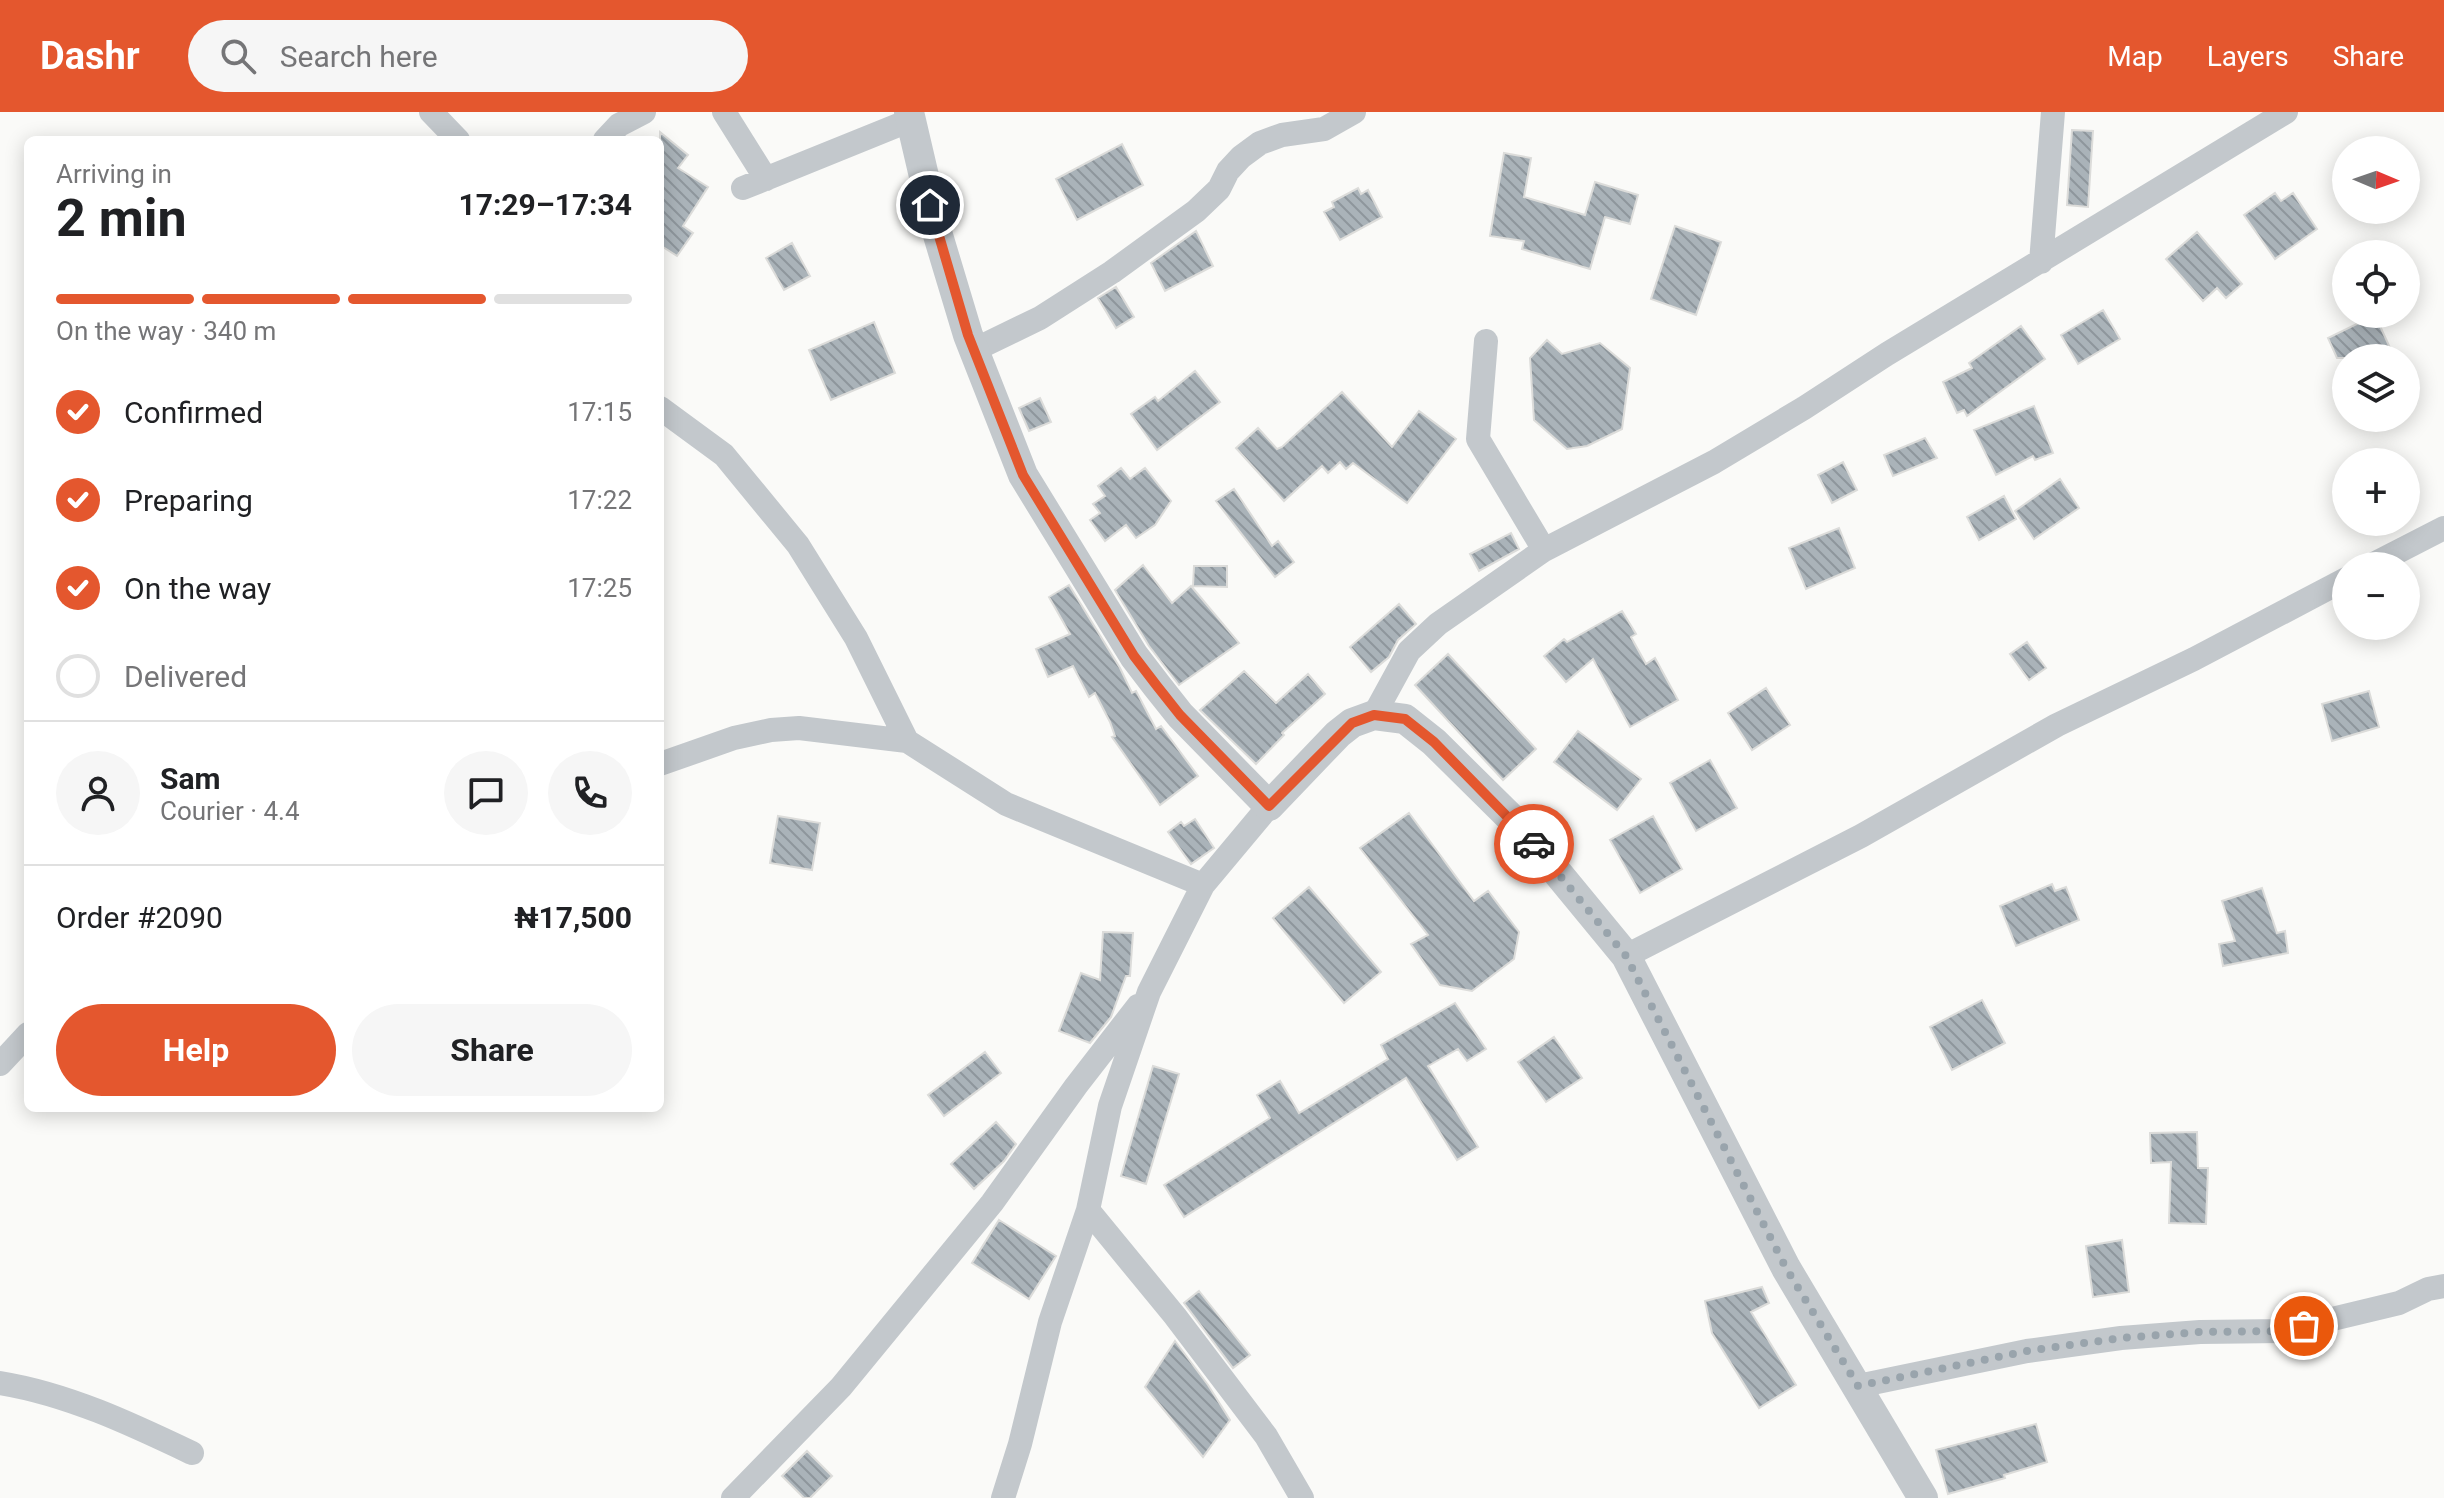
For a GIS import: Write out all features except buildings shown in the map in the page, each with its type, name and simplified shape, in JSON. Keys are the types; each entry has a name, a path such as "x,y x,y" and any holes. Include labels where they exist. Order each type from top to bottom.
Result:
{"street":[{"path":"431,112 454,136"},
{"path":"609,136 619,125 644,112"},
{"path":"724,112 766,179"},
{"path":"974,350 1040,318 1112,272 1196,211 1219,189 1228,171 1241,157 1260,143 1282,135 1324,129 1354,112"},
{"path":"2041,262 2053,112"},
{"path":"1374,715 1409,651 1449,616 1544,550 1714,462 2286,112"},
{"path":"743,188 910,116 937,232 974,350 1023,475 1134,656 1180,715 1269,806"},
{"path":"1486,341 1478,439 1544,550"},
{"path":"664,411 724,455 798,545 856,638 907,741"},
{"path":"2397,552 2444,528"},
{"path":"1626,956 1861,836 2057,725 2194,659 2332,586"},
{"path":"1003,1498 1020,1444 1050,1322 1088,1210 1110,1106 1149,992 1203,885 1269,806 1338,734 1352,723 1374,715 1405,719 1434,742 1519,826 1626,956 1786,1268 1923,1498"},
{"path":"666,760 734,738 771,730 799,728 907,741 1006,804 1203,885"},
{"path":"733,1498 841,1387 992,1203 1076,1086 1149,992"},
{"path":"0,1064 24,1038"},
{"path":"1088,1210 1175,1316 1266,1436 1302,1498"},
{"path":"1858,1386 2027,1351 2106,1340 2200,1332 2282,1331 2399,1303 2428,1289 2444,1286"},
{"path":"0,1383 30,1388 121,1419 192,1453"}],"way so far":[{"path":"1534,844 1626,956 1786,1268 1858,1386 2027,1351 2121,1338 2200,1332 2282,1331 2304,1326"}],"route":[{"path":"930,205 968,335 1023,475 1134,656 1180,715 1269,806 1352,723 1374,715 1405,719 1434,742 1534,844"}]}
